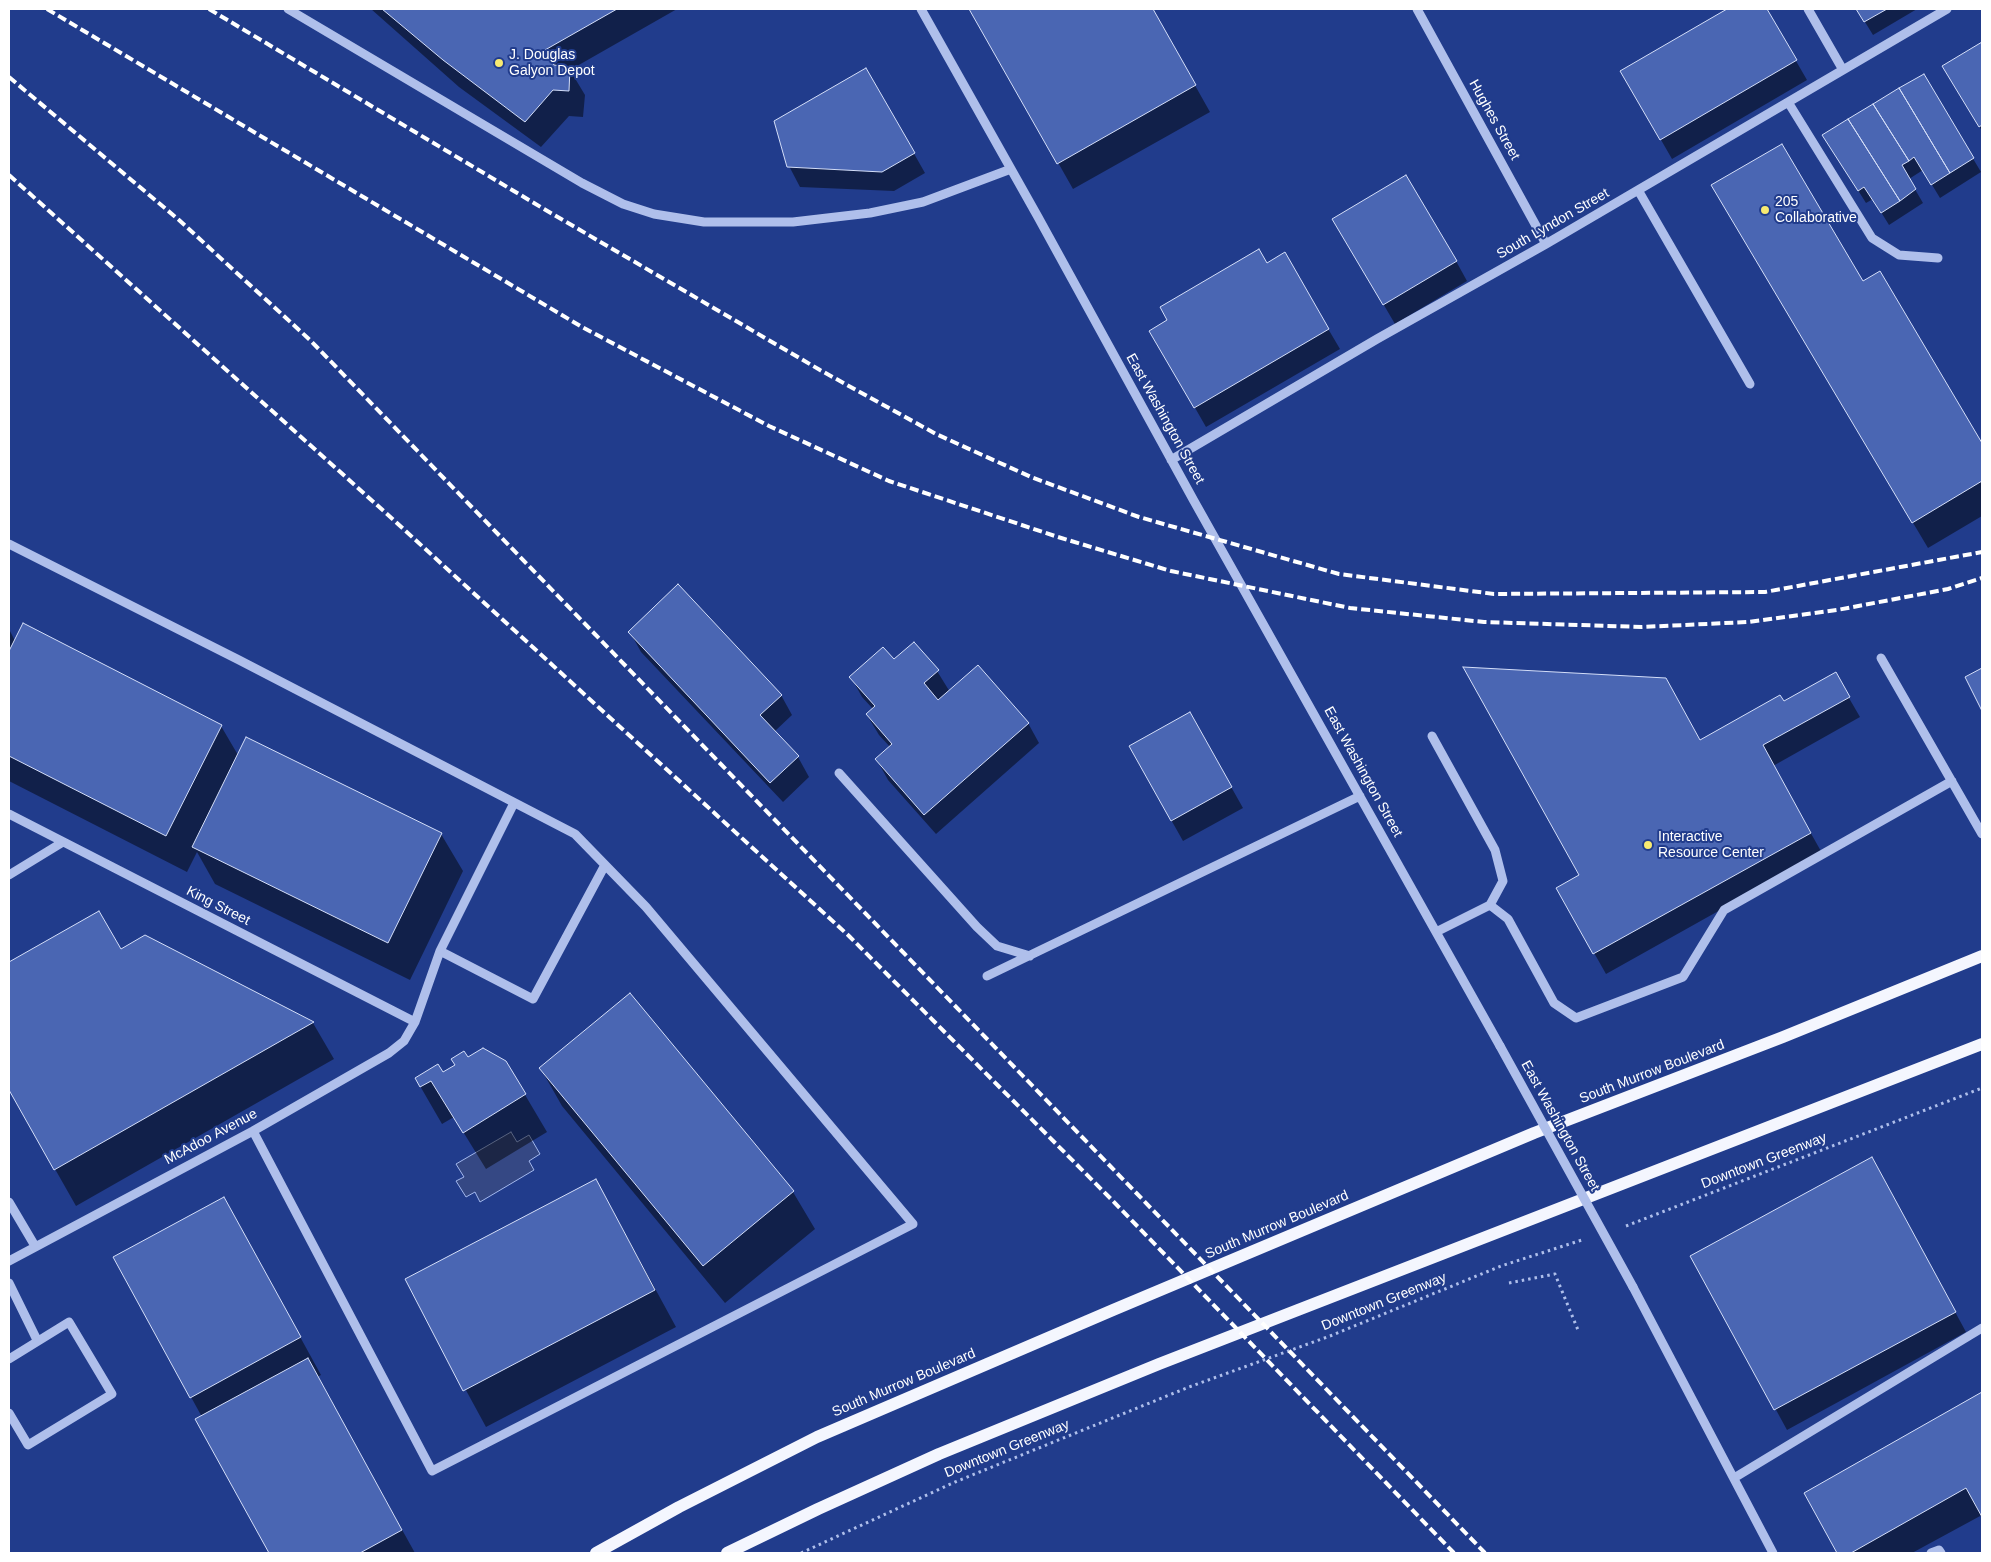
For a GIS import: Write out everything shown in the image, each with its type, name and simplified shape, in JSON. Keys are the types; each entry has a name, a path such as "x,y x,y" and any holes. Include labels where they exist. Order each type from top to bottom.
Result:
{"main road":[{"name":"South Murrow Boulevard","path":"596,1553 679,1507 835,1429 1534,1133 1783,1037 1982,956"},
{"path":"726,1553 939,1454 1159,1364 1982,1044"}],"street":[{"path":"288,9 582,183 623,204 654,214 704,222 793,222 870,213 923,202 1011,169"},
{"name":"East Washington Street","path":"921,9 1633,1287 1773,1553"},
{"name":"Hughes Street","path":"1417,9 1546,244"},
{"path":"1808,9 1843,70"},
{"name":"South Lyndon Street","path":"1171,460 1377,339 1546,244 1947,9"},
{"path":"1788,102 1872,238 1899,255 1938,258"},
{"path":"1638,190 1750,384"},
{"path":"9,544 575,834 646,906 913,1224 432,1471 253,1131"},
{"path":"1881,658 1982,834"},
{"path":"1432,736 1495,850 1503,881 1490,905 1436,932"},
{"path":"839,773 977,927 998,946 1030,956"},
{"path":"1490,905 1508,919 1554,1003 1576,1018 1683,977 1724,910 1952,781"},
{"path":"988,976 1360,796"},
{"name":"McAdoo Avenue","path":"9,1261 253,1131 389,1054 404,1041 415,1022 440,951 514,802"},
{"name":"King Street","path":"9,814 415,1022"},
{"path":"9,875 63,842"},
{"path":"440,951 533,999 605,865"},
{"path":"9,1202 35,1246"},
{"path":"9,1283 37,1340"},
{"path":"9,1359 69,1322 112,1394 28,1445 9,1412"},
{"path":"1734,1478 1982,1328"},
{"path":"1931,1553 1938,1550 1941,1553"}],"path":[{"name":"Downtown Greenway","path":"1619,1228 1655,1216 1982,1088"},
{"name":"Downtown Greenway","path":"801,1553 955,1482 1189,1388 1330,1336 1501,1266 1583,1240"},
{"path":"1509,1282 1555,1274 1578,1330"}],"water":[{"path":"511,1132 517,1142 529,1135 540,1154 529,1161 534,1170 480,1202 475,1192 466,1197 456,1181 464,1177 456,1164"}],"building":[{"name":"J. Douglas Galyon Depot","path":"382,9 617,9 545,50 554,65 570,67 569,91 553,90 525,122 443,60"},
{"path":"969,9 1153,9 1196,85 1057,164"},
{"path":"1727,9 1767,9 1797,60 1660,140 1620,71"},
{"path":"1856,9 1887,9 1864,22"},
{"path":"1982,42 1982,125 1979,127 1942,66"},
{"path":"866,68 915,153 882,172 787,167 774,121"},
{"path":"1924,74 1974,158 1950,173 1899,88"},
{"path":"1899,88 1950,173 1931,185 1914,157 1909,161 1873,104"},
{"path":"1873,104 1909,161 1902,165 1916,189 1900,201 1848,119"},
{"path":"1848,119 1900,201 1881,213 1864,187 1858,191 1822,135"},
{"path":"1782,144 1863,281 1880,271 1982,443 1982,481 1912,523 1711,185"},
{"path":"1406,175 1457,261 1383,305 1332,219"},
{"path":"1259,249 1267,263 1285,252 1329,329 1194,408 1149,331 1167,320 1160,307"},
{"path":"678,584 782,695 760,715 799,756 770,783 628,632"},
{"path":"23,623 222,725 166,836 9,756 9,651"},
{"path":"914,642 939,670 924,683 938,700 978,665 1029,723 924,815 875,759 892,744 866,714 875,706 849,677 883,647 894,659"},
{"path":"1463,667 1666,678 1700,740 1780,695 1784,701 1836,672 1850,697 1763,745 1811,833 1593,954 1556,888 1579,875"},
{"path":"1982,668 1982,711 1965,677"},
{"path":"1190,712 1232,787 1171,821 1129,746"},
{"path":"246,737 442,833 388,943 192,847"},
{"path":"99,911 121,949 145,935 314,1022 54,1170 9,1090 9,962"},
{"path":"630,993 794,1191 703,1266 539,1068"},
{"path":"483,1048 506,1061 526,1094 463,1133 431,1081 420,1087 415,1078 438,1064 443,1072 455,1065 451,1059 464,1051 468,1057"},
{"path":"1872,1157 1956,1312 1774,1410 1690,1256"},
{"path":"596,1179 655,1290 463,1391 405,1279"},
{"path":"224,1197 301,1337 190,1398 113,1257"},
{"path":"308,1358 402,1530 360,1553 269,1553 195,1419"},
{"path":"1982,1392 1982,1517 1966,1488 1851,1553 1837,1553 1804,1493"}],"railway":[{"path":"47,9 582,327 769,426 889,481 1058,537 1171,571 1350,608 1484,622 1642,627 1748,622 1837,610 1948,589 1982,578"},
{"path":"209,9 544,209 820,370 936,434 1031,477 1139,517 1339,574 1494,594 1765,592 1982,552"},
{"path":"9,77 179,220 310,340 1485,1553"},
{"path":"9,175 387,514 849,936 1111,1199 1454,1553"}],"place":[{"name":"J. Douglas Galyon Depot","path":"499,63"},
{"name":"205 Collaborative","path":"1765,210"},
{"name":"Interactive Resource Center","path":"1648,845"}]}
